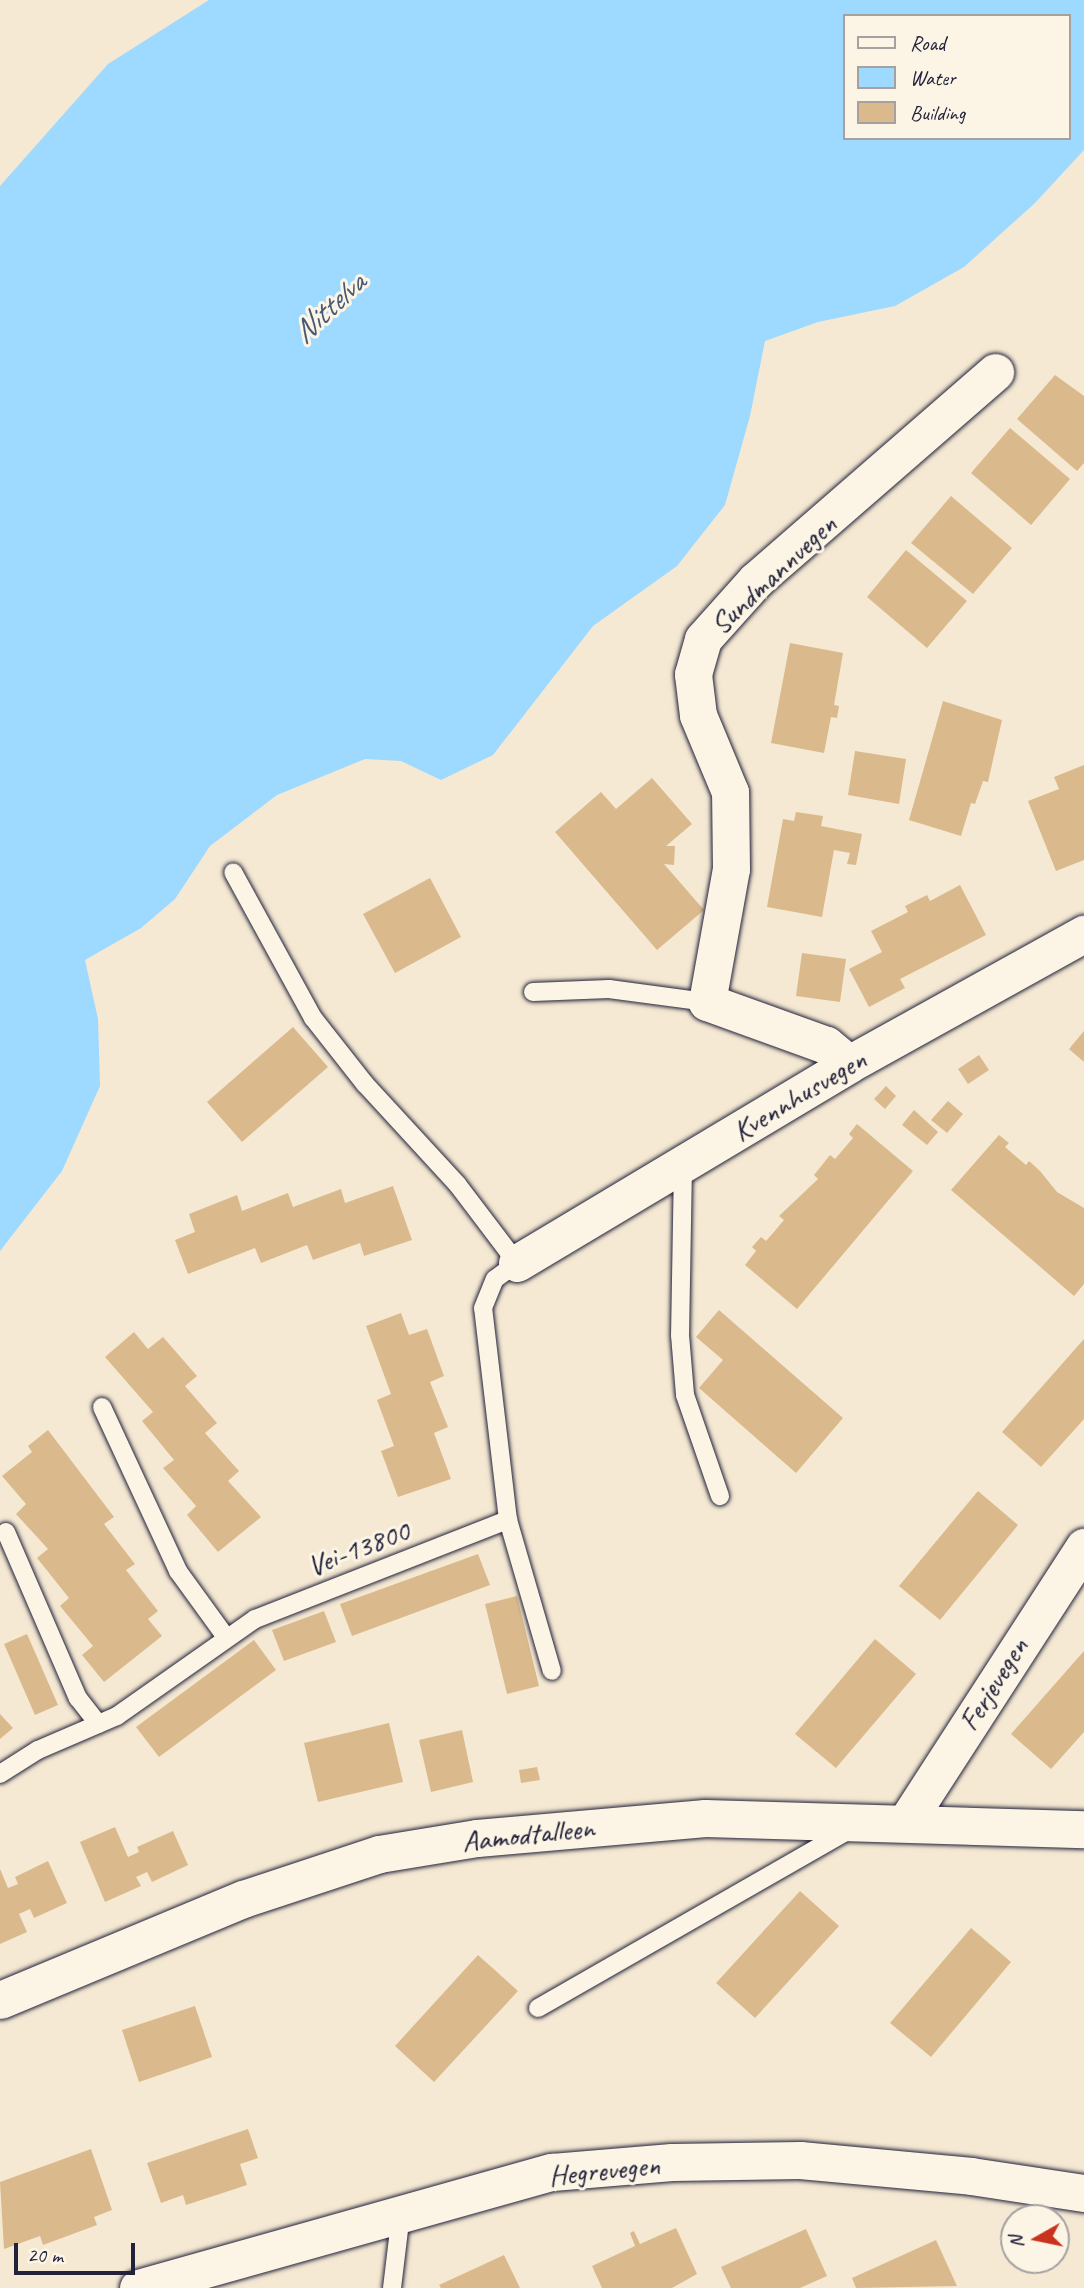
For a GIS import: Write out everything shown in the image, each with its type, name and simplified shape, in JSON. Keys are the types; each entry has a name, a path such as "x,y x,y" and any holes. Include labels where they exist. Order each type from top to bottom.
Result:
{"street":[{"name":"Sundmannvegen","path":"707,1002 732,869 730,792 698,715 693,674 703,639 756,580 995,372"},
{"name":"Kvennhusvegen","path":"517,1263 849,1064 1084,934"},
{"path":"707,1002 826,1045 849,1064"},
{"name":"Ferjevegen","path":"906,1822 1084,1547"},
{"name":"Aamodtalleen","path":"0,2000 243,1899 379,1854 489,1837 691,1819 906,1822 1084,1829"},
{"name":"Hegrevegen","path":"138,2288 552,2172 672,2162 800,2160 971,2176 1084,2193"}],"lane":[{"path":"233,872 313,1018 373,1094 457,1184 517,1263 495,1279 483,1308 508,1520 552,1671"},
{"path":"533,992 609,989 707,1002"},
{"path":"683,1165 680,1335 685,1395 720,1496"},
{"path":"102,1407 178,1570 225,1636"},
{"name":"Vei-13800","path":"0,1774 16,1761 117,1716 225,1636 255,1619 508,1520"},
{"path":"6,1532 78,1698 99,1724"},
{"path":"538,2008 864,1821"},
{"path":"392,2288 401,2214"}],"water":[{"name":"Nittelva","path":"209,0 1084,0 1084,150 1035,203 964,267 895,306 818,322 765,341 750,416 725,505 677,566 593,626 493,755 441,780 401,761 365,759 277,795 210,846 175,899 141,928 85,960 98,1019 100,1086 62,1171 0,1251 0,186 108,64"}],"building":[{"path":"1055,375 1084,396 1084,463 1077,471 1017,419"},
{"path":"1010,428 1070,479 1031,525 971,473"},
{"path":"951,496 1012,548 973,594 911,543"},
{"path":"906,550 967,601 927,648 867,597"},
{"path":"790,643 843,653 834,705 839,706 837,718 831,717 824,753 771,743"},
{"path":"943,701 1002,720 988,782 983,781 975,804 971,803 961,836 909,820"},
{"path":"855,751 906,759 899,804 848,795"},
{"path":"1084,765 1084,860 1056,871 1028,801 1059,789 1054,777"},
{"path":"652,778 692,824 666,846 675,846 674,865 664,864 704,910 657,950 555,832 601,792 616,809"},
{"path":"796,812 823,816 821,826 862,834 856,865 847,864 850,853 834,850 822,917 767,907 783,819 794,821"},
{"path":"430,878 461,937 395,973 363,914"},
{"path":"960,885 986,935 900,979 905,988 869,1007 849,969 882,952 871,931 908,912 905,906 927,895 930,901"},
{"path":"802,953 846,959 840,1002 796,996"},
{"path":"293,1027 328,1067 242,1142 207,1102"},
{"path":"1084,1031 1084,1062 1069,1049"},
{"path":"979,1055 989,1070 968,1084 958,1069"},
{"path":"886,1086 896,1096 885,1109 874,1099"},
{"path":"948,1101 963,1114 947,1133 931,1120"},
{"path":"914,1110 938,1132 927,1145 902,1125"},
{"path":"857,1124 913,1171 797,1309 745,1265 756,1251 752,1247 761,1237 766,1241 773,1233 784,1220 779,1216 818,1179 814,1175 830,1155 835,1159 853,1138 849,1134"},
{"path":"999,1135 1009,1143 1005,1147 1026,1165 1029,1161 1057,1192 1084,1208 1084,1284 1074,1296 951,1190"},
{"path":"393,1186 412,1240 364,1256 360,1243 313,1260 307,1245 261,1263 255,1248 188,1274 175,1240 195,1232 189,1214 237,1195 242,1211 288,1193 293,1207 341,1189 345,1203"},
{"path":"719,1310 843,1418 796,1473 699,1388 723,1360 696,1337"},
{"path":"401,1313 409,1335 427,1329 444,1376 430,1382 448,1427 434,1433 451,1479 398,1497 381,1451 394,1446 377,1400 391,1394 366,1326"},
{"path":"134,1332 148,1349 163,1337 197,1376 185,1386 217,1423 205,1433 239,1471 228,1481 261,1517 218,1552 187,1515 196,1506 163,1468 174,1460 142,1421 153,1412 105,1357"},
{"path":"1084,1339 1084,1419 1041,1467 1002,1432"},
{"path":"48,1430 114,1517 104,1524 135,1564 126,1570 158,1611 148,1619 162,1636 104,1682 82,1655 93,1646 60,1606 69,1598 37,1558 48,1549 16,1514 26,1504 2,1476 32,1452 28,1446"},
{"path":"978,1491 1018,1525 940,1620 899,1586"},
{"path":"478,1554 490,1585 352,1636 340,1604"},
{"path":"517,1596 539,1686 507,1694 485,1604"},
{"path":"324,1611 336,1642 284,1661 272,1630"},
{"path":"27,1634 58,1705 35,1715 4,1644"},
{"path":"875,1639 916,1674 836,1768 795,1734"},
{"path":"254,1640 276,1670 159,1757 136,1727"},
{"path":"1084,1651 1084,1732 1051,1769 1011,1734"},
{"path":"0,1714 13,1728 0,1739"},
{"path":"389,1723 403,1782 318,1802 304,1743"},
{"path":"462,1730 473,1782 431,1792 419,1740"},
{"path":"537,1767 540,1780 521,1783 519,1770"},
{"path":"115,1827 128,1857 139,1852 137,1847 173,1831 188,1865 152,1882 147,1872 136,1877 141,1886 105,1902 80,1842"},
{"path":"48,1861 67,1903 34,1918 30,1909 19,1914 27,1932 0,1944 0,1869 8,1888 18,1884 15,1877"},
{"path":"800,1891 839,1926 755,2018 716,1983"},
{"path":"971,1928 1011,1962 931,2057 890,2023"},
{"path":"478,1955 518,1991 434,2082 395,2046"},
{"path":"195,2006 212,2057 139,2082 122,2030"},
{"path":"248,2129 258,2158 240,2164 247,2185 186,2205 183,2195 161,2203 147,2163"},
{"path":"91,2149 112,2210 94,2217 97,2225 43,2245 40,2236 4,2249 0,2182"},
{"path":"676,2228 697,2274 672,2288 602,2288 592,2266 635,2246 630,2233 634,2231 640,2244"},
{"path":"806,2229 827,2276 800,2288 731,2288 721,2267"},
{"path":"936,2240 957,2286 856,2288 852,2278"},
{"path":"504,2255 520,2288 441,2288 439,2285"}]}
